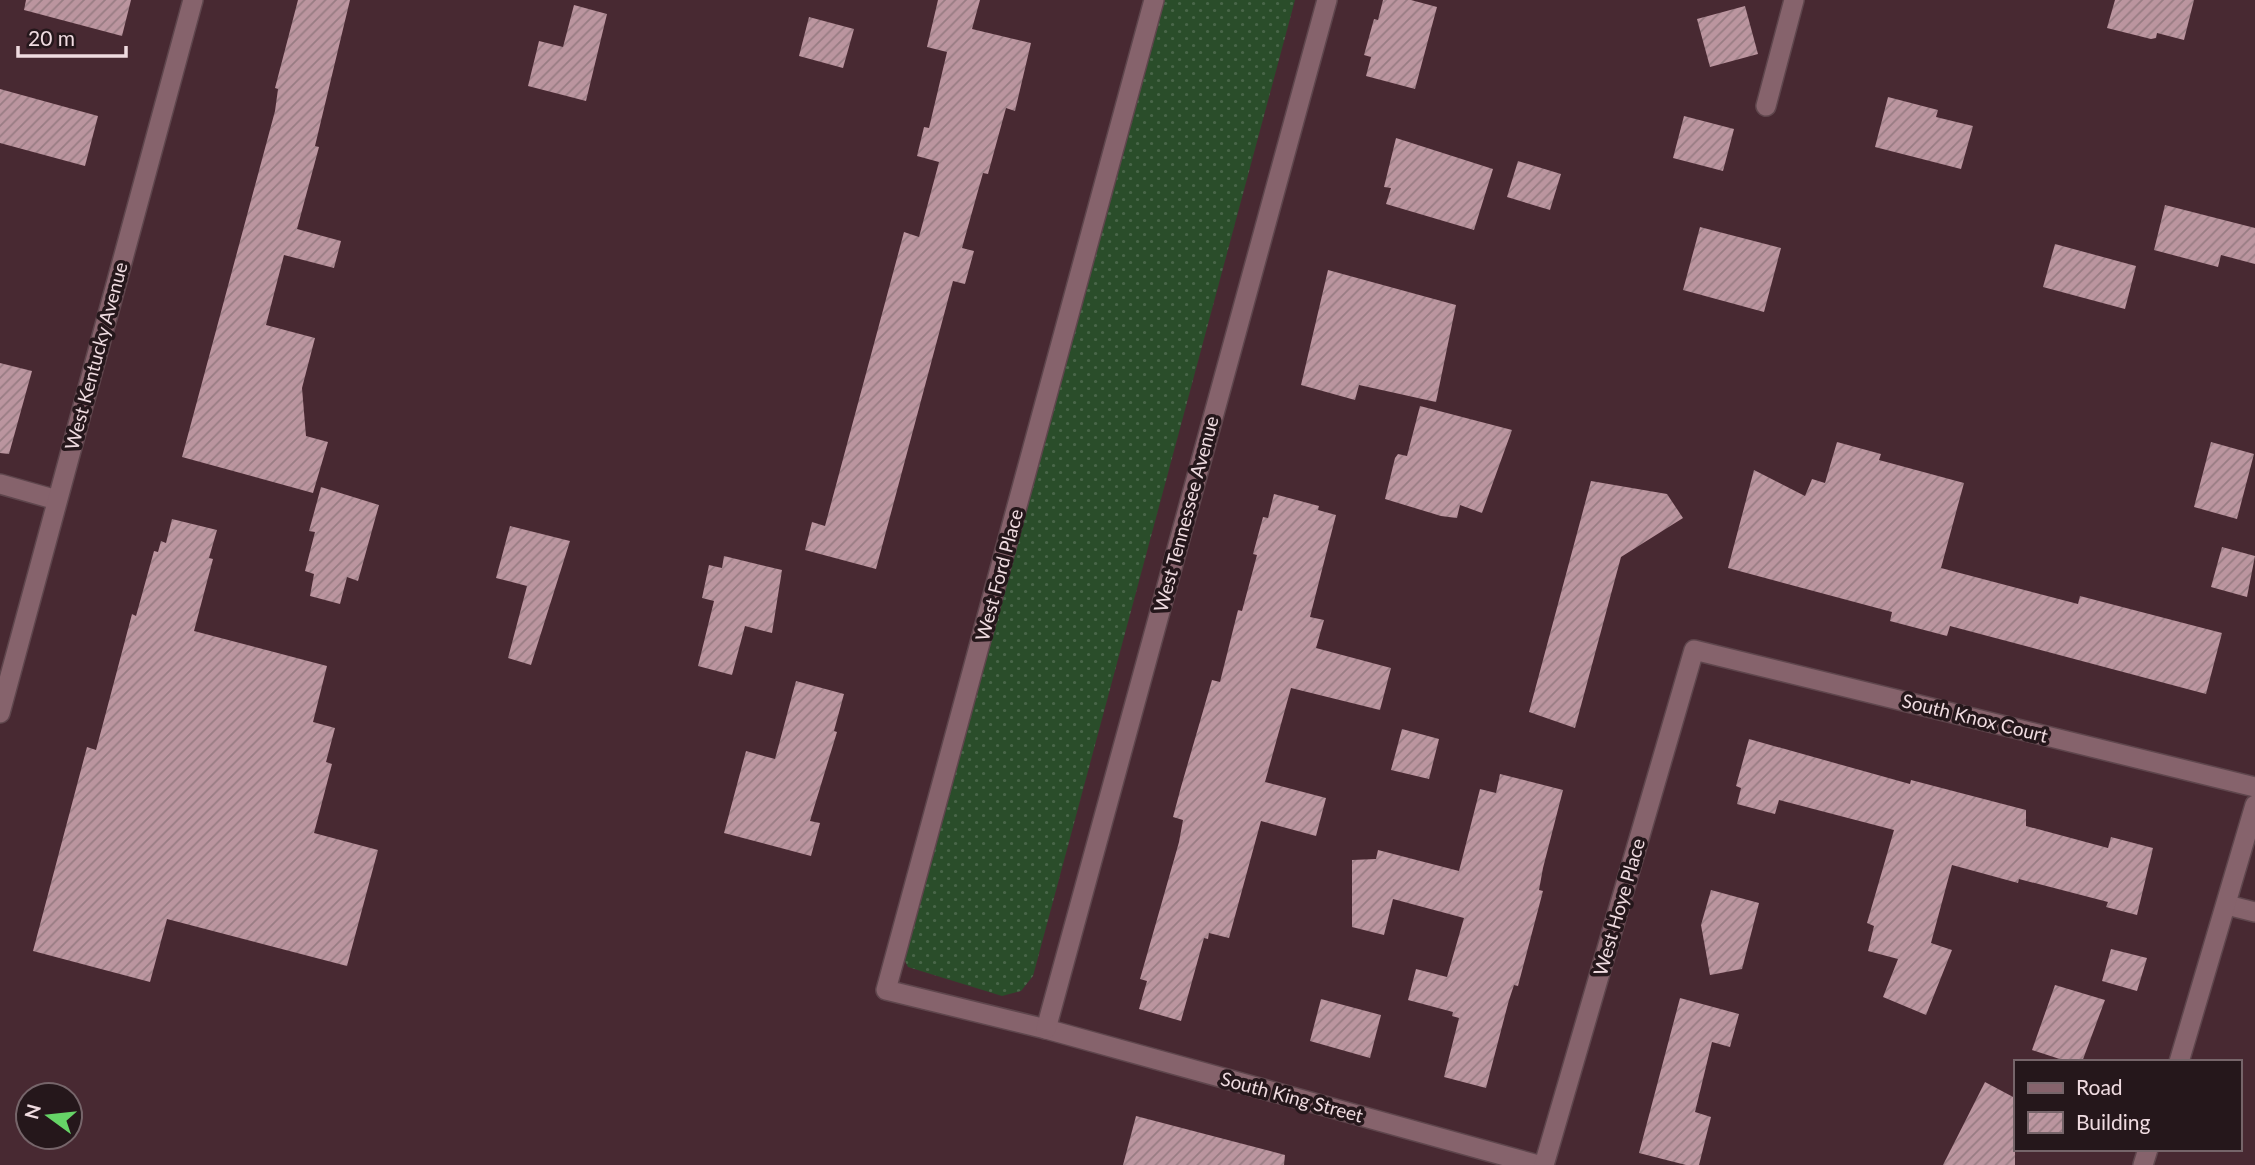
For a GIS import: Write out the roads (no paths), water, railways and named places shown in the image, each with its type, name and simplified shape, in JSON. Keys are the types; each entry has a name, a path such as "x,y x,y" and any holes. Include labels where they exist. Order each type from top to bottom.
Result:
{"street":[{"name":"West Kentucky Avenue","path":"0,713 193,0"},
{"name":"West Ford Place","path":"1046,1029 886,990 1154,0"},
{"name":"West Tennessee Avenue","path":"1046,1029 1327,0"},
{"path":"1766,106 1794,0"},
{"path":"0,484 57,500"},
{"name":"South Knox Court","path":"1694,650 2255,788"},
{"name":"West Hoye Place","path":"1544,1165 1694,650"},
{"path":"2180,1060 2255,806"},
{"path":"2227,905 2255,912"},
{"name":"South King Street","path":"1046,1029 1538,1165"}]}
